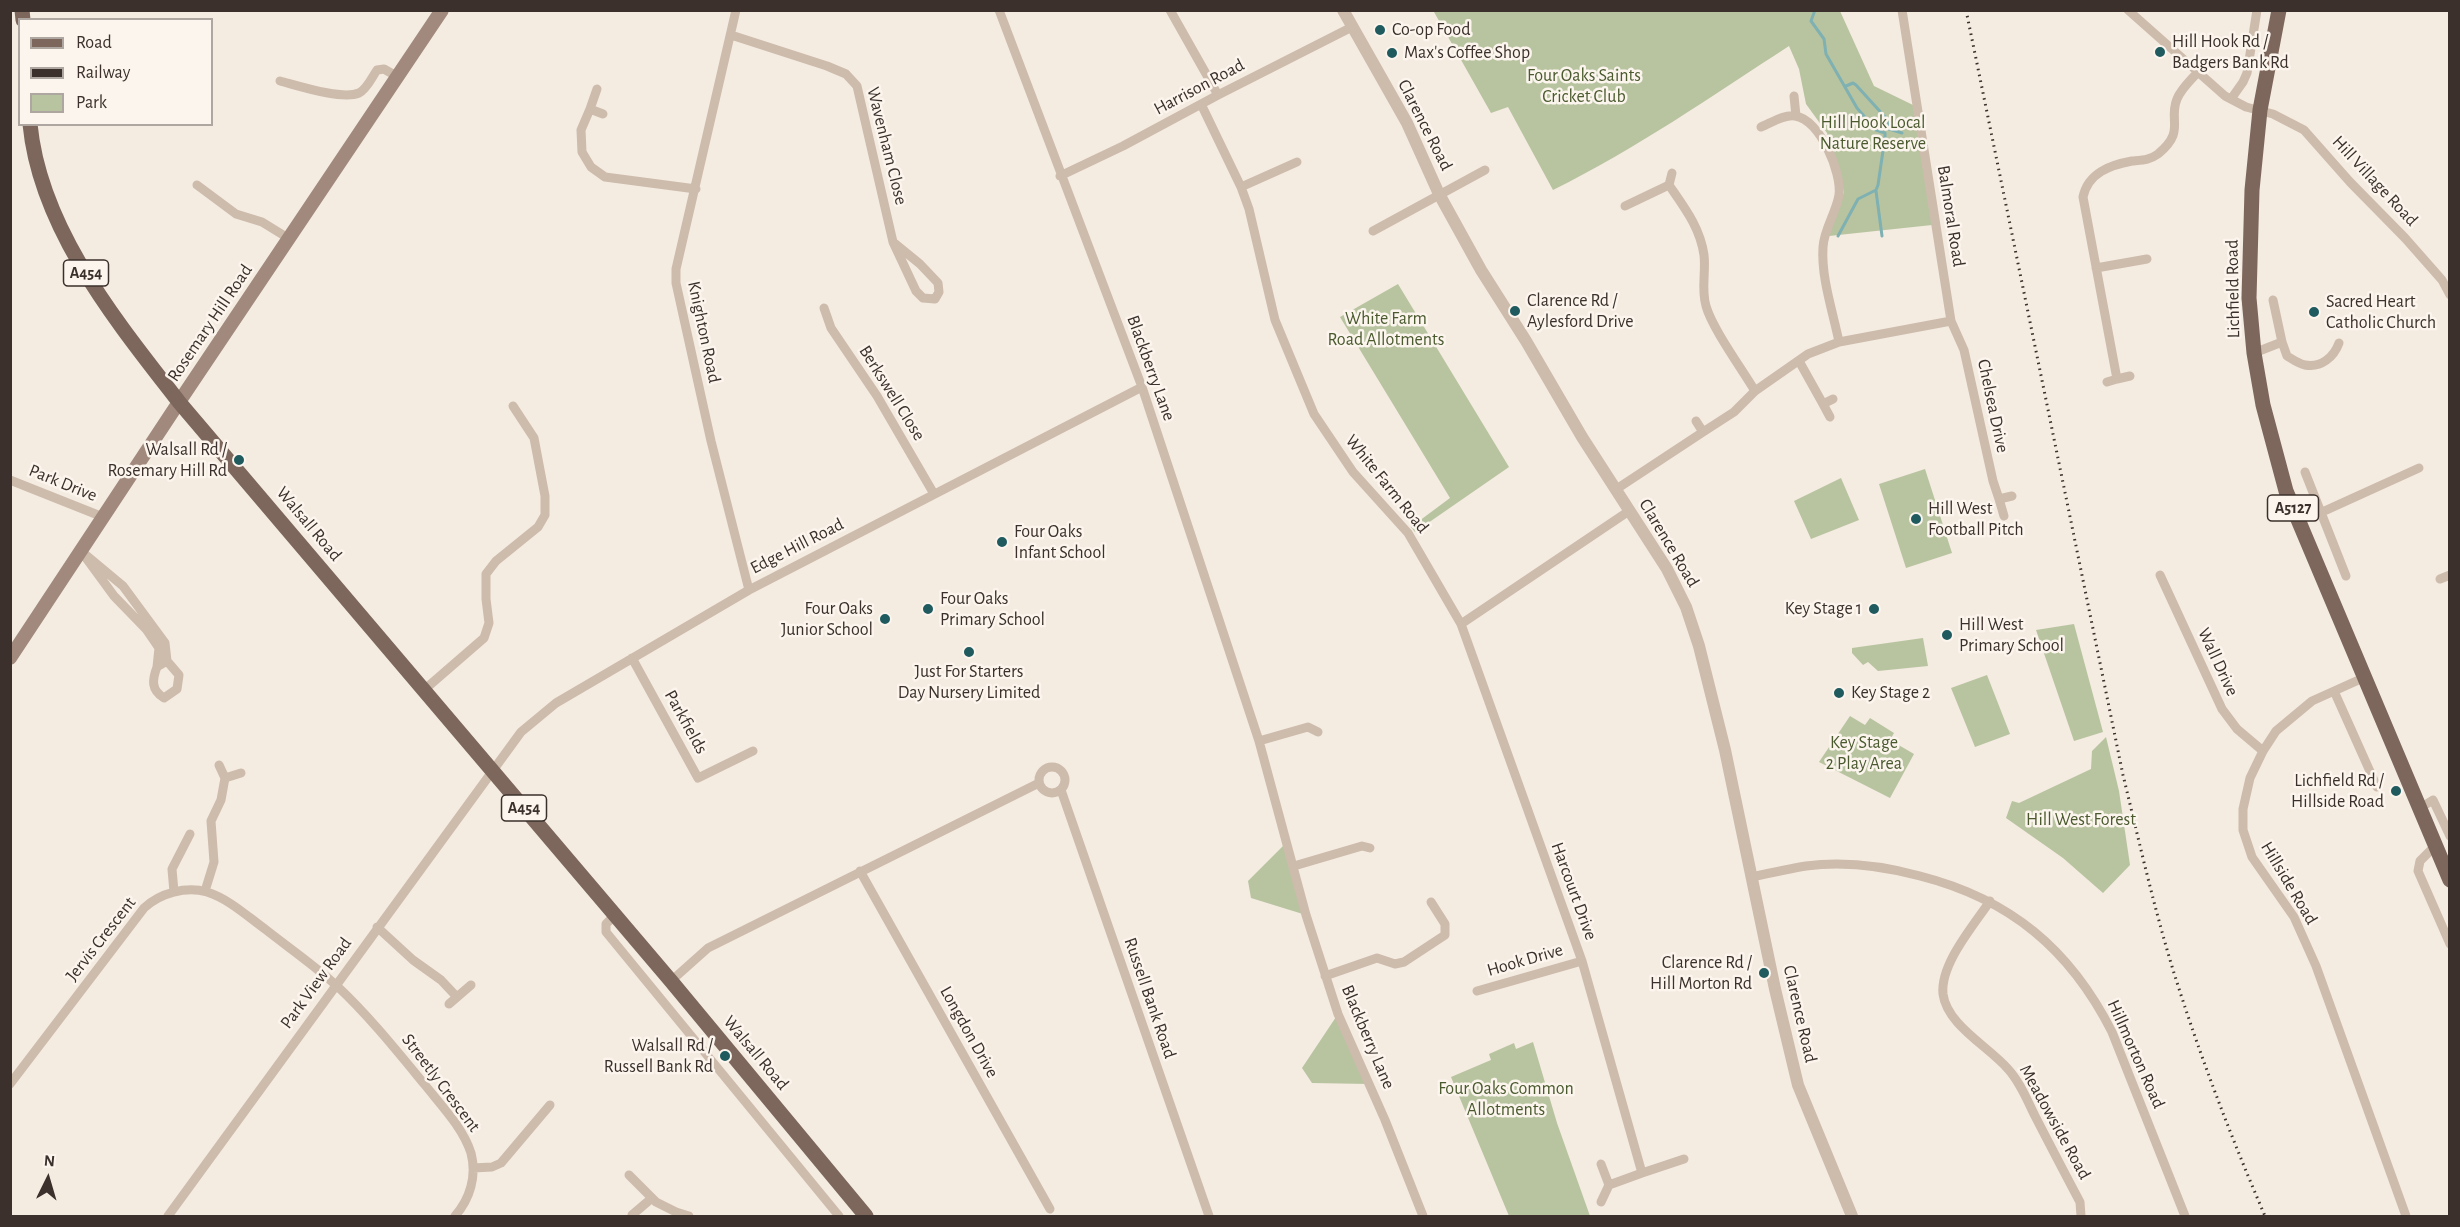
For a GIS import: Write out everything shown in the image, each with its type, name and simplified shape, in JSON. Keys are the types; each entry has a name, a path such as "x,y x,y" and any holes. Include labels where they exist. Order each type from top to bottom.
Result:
{"main road":[{"name":"Rosemary Hill Road","path":"10,658 442,10"},
{"name":"Lichfield Road","path":"2279,10 2260,110 2252,190 2249,298 2254,353 2263,405 2281,473 2313,559 2450,880"},
{"name":"Walsall Road","path":"30,126 33,151 54,213 90,280 116,320 179,402 671,981 866,1216"}],"street":[{"name":"Knighton Road","path":"736,10 676,269 675,283 711,441 749,590"},
{"name":"Blackberry Lane","path":"999,10 1060,176 1142,387 1259,741 1325,976 1338,1014 1385,1120 1423,1216"},
{"path":"1170,10 1218,95"},
{"name":"Clarence Road","path":"1343,10 1407,123 1439,194 1486,278 1615,490 1667,569 1686,607 1699,646 1725,750 1775,989 1798,1085 1852,1216"},
{"name":"Balmoral Road","path":"1902,10 1951,321"},
{"name":"Hill Village Road","path":"2128,10 2197,73 2231,99 2246,107 2281,117 2304,130 2350,182 2405,238 2442,280 2450,295"},
{"path":"2231,99 2247,73 2257,10"},
{"name":"Harrison Road","path":"1060,176 1124,146 1352,27"},
{"name":"Wavenham Close","path":"731,35 827,66 846,74 857,86 892,242 916,291 923,298 935,299 939,292 939,283 920,264 892,242"},
{"path":"280,81 326,93 358,94 377,70 384,69 398,76"},
{"path":"2130,376 2112,380 2083,197 2085,187 2102,170 2131,161 2149,159 2159,153 2175,133 2176,100 2197,73"},
{"path":"597,88 581,130 582,152 591,167 605,177 696,189"},
{"path":"1794,96 1796,116"},
{"name":"White Farm Road","path":"1202,104 1249,208 1275,320 1314,414 1353,472 1408,533 1461,624"},
{"path":"590,109 603,114"},
{"path":"1761,127 1788,115 1796,116 1818,130 1832,159 1839,194 1823,245 1823,262 1839,342"},
{"path":"1241,186 1297,162"},
{"path":"1373,231 1485,170"},
{"path":"1671,173 1669,185 1694,220 1700,238 1704,256 1706,306 1755,391"},
{"path":"197,185 236,214 262,222 288,238"},
{"path":"1625,206 1669,185"},
{"path":"2096,268 2147,259"},
{"path":"2273,300 2287,356 2305,365 2322,363 2335,354 2339,343"},
{"name":"Berkswell Close","path":"824,308 831,327 877,396 934,494"},
{"path":"1615,490 1734,412 1755,391 1808,354 1839,342 1951,321"},
{"name":"Chelsea Drive","path":"1951,321 1964,350 1993,481 2004,516"},
{"path":"2254,353 2282,342"},
{"path":"1799,361 1830,417"},
{"name":"Edge Hill Road","path":"493,771 521,732 538,717 556,703 632,658 749,590 1142,387"},
{"path":"1823,404 1833,399"},
{"path":"424,690 484,638 489,623 486,574 496,561 538,527 545,515 545,496 534,438 513,406"},
{"path":"1696,421 1703,432"},
{"path":"2320,513 2420,468"},
{"path":"2305,472 2346,576"},
{"name":"Park Drive","path":"10,480 103,517"},
{"path":"1999,499 2012,496"},
{"path":"1461,624 1629,511"},
{"path":"2313,559 2334,550"},
{"path":"81,551 123,586 165,643 167,661 178,675 179,684 177,689 164,698 153,686 158,667 159,648 146,629 114,596 81,551"},
{"name":"Wall Drive","path":"2160,575 2222,709 2237,729 2263,751"},
{"path":"2440,579 2450,575"},
{"name":"Harcourt Drive","path":"1461,624 1582,962 1642,1173"},
{"name":"Parkfields","path":"632,658 698,778 753,751"},
{"path":"158,667 167,661"},
{"name":"Hillside Road","path":"2363,678 2312,702 2276,731 2263,751 2246,792 2242,830 2247,846 2294,917 2316,966 2406,1216"},
{"path":"2334,691 2377,787"},
{"path":"1259,741 1308,727 1318,732"},
{"path":"205,891 214,862 211,821 224,789 225,778 219,765"},
{"name":"Russell Bank Road","path":"671,981 708,948 1039,783 1042,771 1054,766 1065,776 1061,790 1209,1216"},
{"name":"Park View Road","path":"168,1216 493,771"},
{"path":"225,778 241,772"},
{"path":"1039,783 1047,792 1053,793 1061,790"},
{"path":"2420,808 2433,800 2450,836"},
{"path":"174,892 172,869 190,834"},
{"path":"1294,866 1362,846 1370,848"},
{"path":"2435,846 2420,861 2418,871 2450,944"},
{"name":"Hillmorton Road","path":"1752,877 1808,866 1869,866 1940,881 1990,901 2011,913 2055,950 2099,1006 2112,1032 2185,1216"},
{"name":"Longdon Drive","path":"860,871 1050,1209"},
{"name":"Jervis Crescent","path":"10,1084 144,908 154,899 174,892 205,891 230,903 336,985"},
{"name":"Meadowside Road","path":"1990,901 1950,962 1943,992 1945,1002 1949,1014 1956,1022 2000,1060 2016,1079 2080,1202 2081,1216"},
{"path":"1325,976 1377,958 1395,964 1404,962 1444,935 1445,924 1431,902"},
{"path":"614,916 606,924 606,932 839,1216"},
{"path":"377,927 413,960 441,980 456,996"},
{"name":"Hook Drive","path":"1477,991 1582,962"},
{"name":"Streetly Crescent","path":"336,985 373,1022 438,1100 465,1141 473,1168 468,1196 455,1216"},
{"path":"449,1004 471,985"},
{"path":"473,1168 492,1167 501,1162 550,1105"},
{"path":"1601,1202 1609,1185 1684,1159"},
{"path":"1601,1164 1609,1185"},
{"path":"629,1175 652,1198 676,1214 689,1216"},
{"path":"632,1215 652,1198"}],"green space":[{"path":"1437,10 1840,11 1874,86 1913,105 1932,225 1829,236 1844,192 1827,133 1806,104 1799,69 1789,46 1644,140 1553,190 1508,107 1491,113 1434,12"},
{"name":"White Farm Road Allotments","path":"1398,284 1509,467 1415,532 1411,527 1450,498 1340,317"},
{"name":"Hill West Football Pitch","path":"1925,469 1952,553 1906,568 1879,484"},
{"path":"1841,478 1859,520 1811,539 1794,501"},
{"path":"2074,624 2103,732 2074,741 2036,630"},
{"path":"1923,638 1928,666 1878,671 1868,662 1863,665 1852,653 1852,648"},
{"path":"1987,675 2010,734 1975,747 1951,688"},
{"name":"Key Stage 2 Play Area","path":"1850,716 1865,725 1870,718 1894,733 1890,740 1914,754 1890,798 1819,762"},
{"name":"Hill West Forest","path":"2106,737 2119,791 2130,865 2103,893 2063,858 2006,818 2012,801 2019,803 2091,769 2092,751"},
{"path":"1287,842 1306,915 1251,898 1248,881"},
{"path":"1338,1014 1369,1084 1312,1083 1302,1068"},
{"name":"Four Oaks Common Allotments","path":"1533,1042 1557,1123 1590,1216 1509,1216 1451,1077 1491,1060 1489,1054 1514,1043 1516,1049"}],"waterway":[{"path":"1815,10 1811,21 1824,39 1826,54 1857,108 1876,130 1885,133 1876,190 1858,199 1838,236"},
{"path":"1846,86 1853,83 1856,85 1886,118 1889,129 1902,133"},
{"path":"1876,191 1882,236"}],"railway":[{"path":"1966,10 2123,775 2147,874 2174,973 2194,1035 2265,1216"}],"place":[{"name":"Co-op Food","path":"1380,30"},
{"name":"Hill Hook Rd / Badgers Bank Rd","path":"2160,52"},
{"name":"Max's Coffee Shop","path":"1392,53"},
{"name":"Clarence Rd / Aylesford Drive","path":"1515,311"},
{"name":"Sacred Heart Catholic Church","path":"2314,312"},
{"name":"Walsall Rd / Rosemary Hill Rd","path":"239,460"},
{"name":"Hill West Football Pitch","path":"1916,519"},
{"name":"Four Oaks Infant School","path":"1002,542"},
{"name":"Four Oaks Primary School","path":"928,609"},
{"name":"Key Stage 1","path":"1874,609"},
{"name":"Four Oaks Junior School","path":"885,619"},
{"name":"Hill West Primary School","path":"1947,635"},
{"name":"Just For Starters Day Nursery Limited","path":"969,652"},
{"name":"Key Stage 2","path":"1839,693"},
{"name":"Lichfield Rd / Hillside Road","path":"2396,791"},
{"name":"Clarence Rd / Hill Morton Rd","path":"1764,973"},
{"name":"Walsall Rd / Russell Bank Rd","path":"725,1056"}],"park label":[{"name":"Four Oaks Saints Cricket Club","path":"1584,86"},
{"name":"Hill Hook Local Nature Reserve","path":"1873,133"}]}
